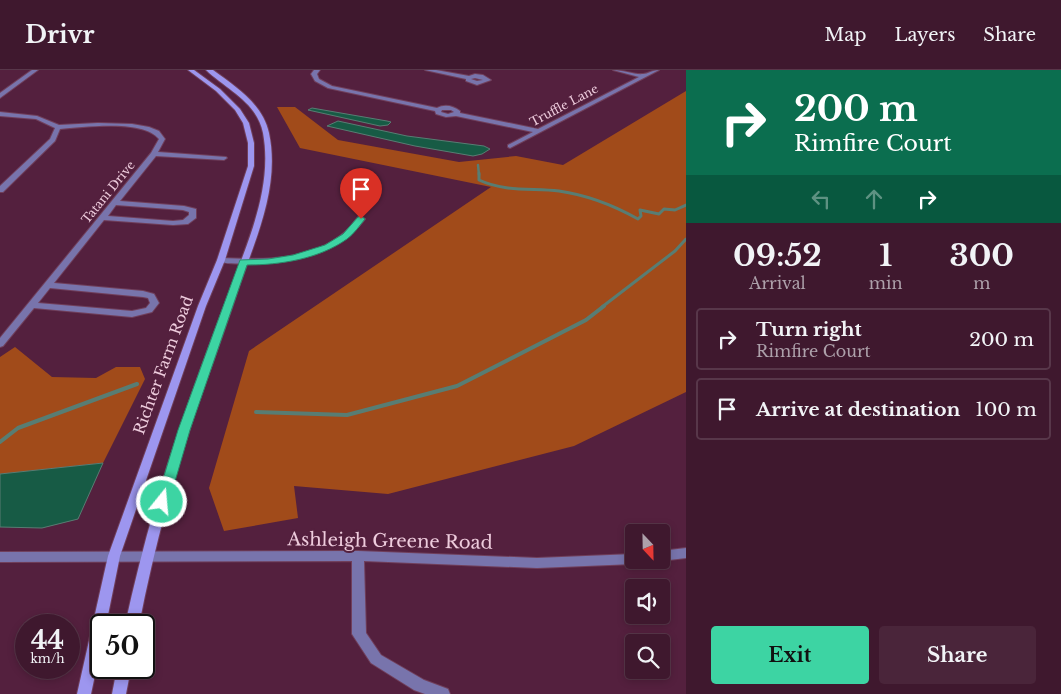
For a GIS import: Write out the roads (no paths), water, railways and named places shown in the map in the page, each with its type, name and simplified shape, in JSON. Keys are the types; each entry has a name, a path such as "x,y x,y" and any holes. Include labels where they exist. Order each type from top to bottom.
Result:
{"main road":[{"name":"Richter Farm Road","path":"84,694 114,556 202,306 221,260 251,166 251,143 246,124 237,109 218,90 190,70"},
{"path":"134,614 146,556 184,430 244,262 261,206 270,164 266,131 252,105 233,87 209,70"},
{"path":"119,694 122,679"}],"street":[{"path":"0,96 35,70"},
{"path":"317,70 314,74 317,80 330,87 438,110 452,108 457,110 456,114 538,132"},
{"path":"428,70 469,78"},
{"path":"616,70 643,76"},
{"name":"Truffle Lane","path":"510,146 656,70"},
{"path":"0,114 42,119 58,128 53,140 0,190"},
{"name":"Tatani Drive","path":"0,344 154,154 162,139 161,135 151,129 105,124 58,128"},
{"path":"154,154 224,158"},
{"path":"101,218 173,223 185,222 193,216 193,212 184,208 114,203"},
{"path":"221,260 268,262 286,259 328,246 346,236 361,219"},
{"path":"32,305 132,314 149,310 155,303 151,296 143,294 48,285"},
{"path":"670,555 686,554"},
{"path":"358,556 359,634 376,659 419,685 443,694"},
{"name":"Ashleigh Greene Road","path":"0,557 358,556 537,562 625,559"}],"waterway":[{"path":"478,165 479,175"},
{"path":"479,175 479,180 508,188 559,191 580,195 619,209 638,219 641,216 640,210 659,214 664,209 675,210 686,205"},
{"path":"602,307 675,251 686,239"},
{"path":"256,412 347,415 457,386 586,320 604,306"},
{"path":"0,442 18,428 137,384"}]}
